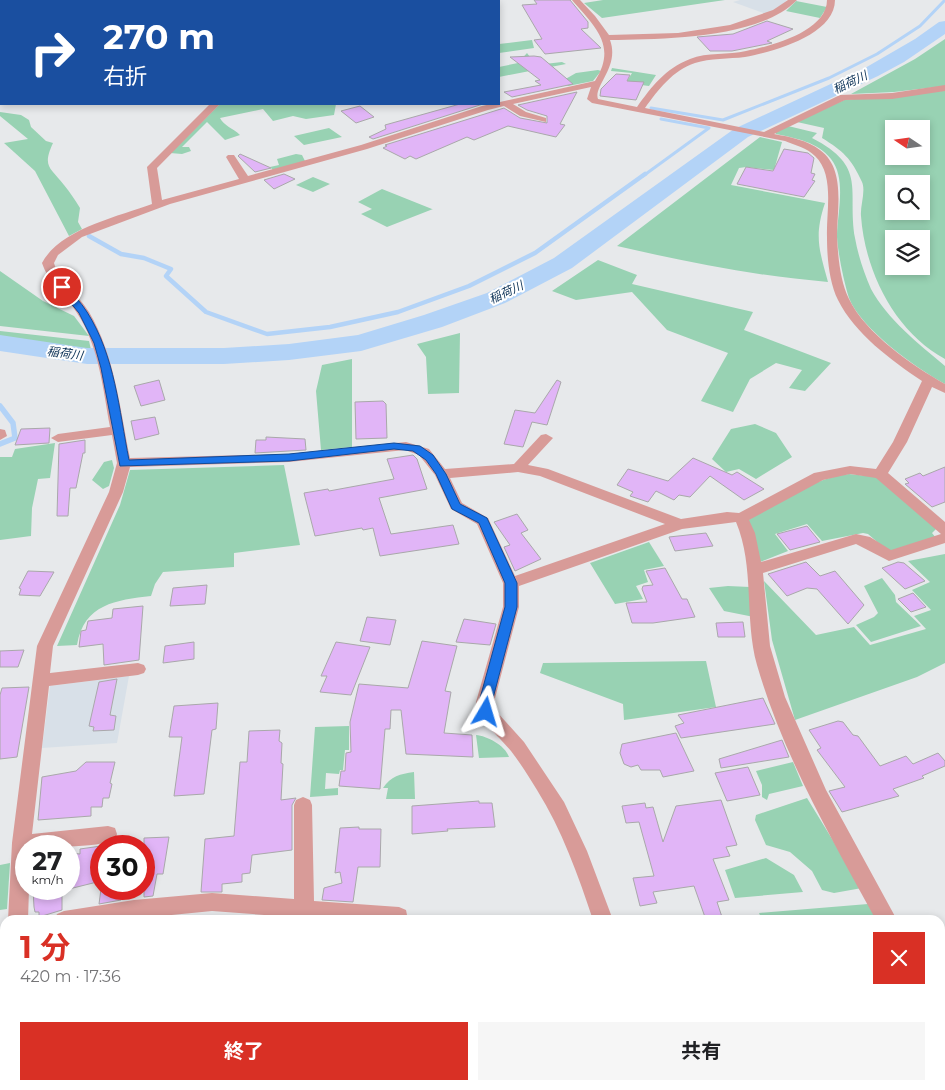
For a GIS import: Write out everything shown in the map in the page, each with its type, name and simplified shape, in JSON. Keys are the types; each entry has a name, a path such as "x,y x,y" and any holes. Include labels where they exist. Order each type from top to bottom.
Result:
{"street":[{"path":"576,0 595,20 606,38 610,57 607,68 591,94 595,102 762,133 809,146 818,152 828,163 833,177 832,237 842,297 864,327 928,380 945,389"},
{"path":"606,38 667,37 739,25 776,13 793,0"},
{"path":"639,110 658,82 684,65 694,60 746,54 781,45 801,36 820,24 831,10 831,0"},
{"path":"500,103 597,84"},
{"path":"762,133 843,97 892,96 945,88"},
{"path":"504,102 523,114 543,120"},
{"path":"157,204 152,167 214,105"},
{"path":"22,835 45,646 116,492 124,463 106,368 98,343 83,312 52,274 49,259 59,247 78,235 157,204 364,147 482,106"},
{"path":"231,158 245,180"},
{"path":"880,474 904,434 928,380"},
{"path":"58,438 118,430"},
{"path":"518,468 546,438"},
{"path":"124,463 289,458 394,446 406,446 424,452 441,474 456,506 483,521 511,583 511,607 485,702 486,712 516,744 551,794 591,880 602,915"},
{"path":"441,474 518,468 542,472 680,524"},
{"path":"511,583 680,524 727,517 741,518 818,476 844,470 880,474 945,530"},
{"path":"741,518 752,553 761,643 765,662 786,723 808,776 884,915"},
{"path":"754,570 856,539 865,541 888,556 945,538"},
{"path":"41,680 138,669"},
{"path":"303,805 304,908"},
{"path":"80,837 108,834"},
{"path":"18,915 19,900"},
{"path":"96,915 134,909 212,902 387,915"}],"shaded area":[{"path":"740,0 787,0 780,8 766,14 733,2"},
{"path":"129,676 117,743 42,748 50,686"}],"green space":[{"path":"603,0 725,0 602,18 584,3"},
{"path":"796,1 827,7 820,18 786,11"},
{"path":"945,39 945,86 894,92 851,94 915,59"},
{"path":"532,40 534,48 500,53 500,44"},
{"path":"527,53 536,65 562,62 566,64 500,77 500,67 518,63"},
{"path":"612,68 656,75 649,86 626,83 632,73 611,71"},
{"path":"601,71 593,81 568,86 562,83 562,81 576,73"},
{"path":"945,90 945,359 911,333 898,317 876,279 864,237 861,212 863,186 854,167 841,151 822,138 824,128 797,122 844,100"},
{"path":"219,105 336,105 334,115 306,119 293,116 273,121 263,109 220,118 240,135 225,140 207,122 182,147 189,147 191,151 182,154 170,153"},
{"path":"0,112 21,115 29,120 31,127 46,141 53,143 48,157 49,166 80,208 78,222 82,229 69,236 35,171 4,143 28,139 0,116"},
{"path":"788,126 817,133 812,138 830,149 848,169 852,180 855,238 871,289 895,321 945,366 945,384 891,347 877,335 855,310 847,291 837,237 840,186 836,167 820,148 798,139 776,134 775,132"},
{"path":"329,128 342,137 304,145 294,136"},
{"path":"760,137 782,142 774,170 739,168 731,185 825,203 820,225 819,242 828,282 721,268 617,246"},
{"path":"296,154 302,155 305,161 273,170 270,167 279,165 277,159"},
{"path":"313,177 330,184 313,192 296,185"},
{"path":"382,189 433,209 387,227 361,214 372,209 358,202"},
{"path":"598,260 637,275 632,284 753,312 744,330 831,363 805,391 789,388 802,370 776,363 750,379 733,412 701,401 728,353 667,330 632,292 576,300 552,291"},
{"path":"0,271 43,301 74,316 89,336 0,326"},
{"path":"0,331 89,341 92,354 0,339"},
{"path":"460,333 459,393 428,394 426,357 417,344"},
{"path":"352,359 352,447 321,450 316,391 322,365"},
{"path":"755,424 776,433 792,457 756,479 739,469 726,472 712,459 731,429"},
{"path":"55,443 50,478 38,479 32,508 31,536 0,540 0,457 12,457 15,449"},
{"path":"112,460 114,468 109,486 103,489 92,480 104,462"},
{"path":"284,465 300,545 234,553 234,567 163,572 155,584 151,596 114,602 104,607 94,613 87,621 81,631 77,645 57,646 120,505 130,470"},
{"path":"849,474 877,477 937,528 932,533 936,538 889,552 868,534 863,533 822,541 807,524 775,534 788,551 760,562 748,520 823,480"},
{"path":"649,542 664,566 644,570 648,582 636,586 643,599 615,604 590,563"},
{"path":"945,554 945,663 917,677 795,720 772,640 764,581 816,635 854,627 870,645 926,629 914,616 931,610 912,590 930,582 908,561"},
{"path":"882,578 895,595 896,602 921,626 871,642 856,625 874,617 878,613 864,586"},
{"path":"728,586 750,587 754,617 724,611 709,588"},
{"path":"706,661 716,707 624,720 623,704 540,673 543,663"},
{"path":"349,726 349,750 345,750 343,770 340,770 339,774 326,773 325,789 338,788 338,795 310,797 315,727"},
{"path":"476,735 495,742 504,749 509,757 479,758"},
{"path":"793,762 803,786 769,794 767,800 762,797 762,785 756,771"},
{"path":"414,772 415,799 386,799 388,788 383,788 389,781 400,775"},
{"path":"807,798 862,888 834,893 822,890 812,871 790,852 766,845 755,820 756,815"},
{"path":"766,858 794,875 803,892 735,898 725,870"},
{"path":"10,863 7,909 0,910 0,865"},
{"path":"868,904 874,915 760,915 759,913"}],"building":[{"path":"534,0 570,0 588,22 588,28 581,29 601,48 545,54 534,40 542,39 522,5 537,4"},
{"path":"767,21 793,29 767,41 772,43 732,51 710,51 697,37 733,34"},
{"path":"510,57 541,57 573,84 512,97 504,92 541,85 535,81 540,80"},
{"path":"616,74 630,75 627,81 644,82 636,100 600,96 601,89"},
{"path":"577,92 560,124 565,125 556,137 508,126 474,140 467,137 416,159 410,156 405,159 383,148 387,146 385,145 504,108 520,118 547,123 547,116 518,105"},
{"path":"456,105 480,105 373,139 369,137 386,129 385,125"},
{"path":"360,106 374,117 356,123 341,111"},
{"path":"784,149 808,153 814,158 811,173 815,174 812,180 815,181 804,197 737,184 746,167 773,171"},
{"path":"240,154 271,168 255,172 238,156"},
{"path":"284,174 295,179 274,189 264,180"},
{"path":"159,380 165,400 141,406 134,386"},
{"path":"557,380 561,382 547,425 532,422 523,447 504,444 515,410 535,413"},
{"path":"383,401 386,404 387,438 356,439 355,402"},
{"path":"155,417 159,434 135,440 131,421"},
{"path":"50,428 49,443 15,445 21,429"},
{"path":"266,437 305,439 306,450 255,453 256,440 266,440"},
{"path":"85,440 85,453 83,453 76,488 70,488 68,516 57,516 59,444"},
{"path":"413,455 417,459 427,489 379,498 391,534 453,525 459,544 380,556 373,528 363,530 362,528 315,536 304,493 328,489 329,491 394,479 387,459"},
{"path":"693,458 732,475 737,472 764,489 744,500 710,476 690,497 679,495 674,500 656,491 648,502 630,496 633,492 617,485 628,469 668,481"},
{"path":"945,467 945,502 932,507 905,484 909,483 905,479 920,473 923,476"},
{"path":"517,514 528,530 521,533 541,559 515,571 504,547 510,545 494,522"},
{"path":"807,526 820,542 790,550 777,534"},
{"path":"706,533 713,546 675,551 669,537"},
{"path":"806,562 820,576 835,571 864,605 848,624 817,589 807,588 787,596 768,574"},
{"path":"898,562 904,563 925,581 905,589 882,568"},
{"path":"665,568 682,599 687,599 695,617 653,623 632,623 626,603 647,602 642,589 643,586 653,585 646,571"},
{"path":"28,571 54,572 40,596 19,595 21,589 19,588"},
{"path":"207,585 205,604 170,606 173,588"},
{"path":"913,593 926,607 911,612 898,599"},
{"path":"143,606 139,660 104,665 103,644 79,647 81,631 86,630 88,621 112,618 113,609"},
{"path":"367,617 396,620 390,645 360,641"},
{"path":"464,619 496,624 490,645 456,642"},
{"path":"743,622 745,637 718,637 716,623"},
{"path":"422,641 457,646 445,691 451,692 444,733 472,735 473,757 406,754 401,710 391,710 390,729 385,729 380,789 339,786 341,771 345,771 346,753 351,752 350,722 359,684 408,688"},
{"path":"194,642 194,659 163,663 165,646"},
{"path":"336,642 370,647 351,695 320,692 327,676 321,676"},
{"path":"24,650 18,667 0,667 0,651"},
{"path":"117,679 110,715 116,716 114,730 93,731 94,727 89,726 99,682"},
{"path":"29,687 17,757 0,759 0,695 2,688"},
{"path":"763,698 775,724 681,738 675,726 684,723 678,715"},
{"path":"218,703 216,729 212,730 204,794 174,796 182,737 169,737 174,706"},
{"path":"838,721 843,722 853,735 858,736 880,766 906,756 913,764 938,753 945,761 945,766 922,776 924,778 893,789 899,796 842,812 829,791 845,787 817,750 821,748 809,730"},
{"path":"280,730 279,741 282,743 281,763 283,764 281,800 296,798 292,805 292,850 252,855 250,873 242,874 242,882 222,884 222,892 201,892 205,839 234,836 240,762 247,762 249,731"},
{"path":"676,733 694,771 663,777 660,770 641,770 638,765 631,767 624,764 620,753 622,744"},
{"path":"782,740 789,757 721,768 719,759"},
{"path":"86,762 115,762 109,798 103,798 102,807 91,807 91,816 38,820 42,777 76,771"},
{"path":"748,767 760,795 727,801 715,773"},
{"path":"721,800 737,845 726,847 730,856 713,859 729,900 717,902 721,915 704,915 694,886 653,892 657,903 640,906 633,878 654,876 639,822 626,823 622,806 645,803 646,808 653,807 663,842 676,806"},
{"path":"479,801 479,803 492,803 495,827 447,829 448,831 412,834 412,806"},
{"path":"359,827 359,829 381,829 380,867 358,867 353,902 322,900 324,888 342,883 340,872 335,873 340,828"},
{"path":"169,837 163,874 157,874 155,885 155,838"},
{"path":"90,848 90,884 80,886 80,854 80,849"},
{"path":"34,900 62,900 62,910 46,915 39,915 39,912 35,912"},
{"path":"100,900 121,900 99,904"}],"waterway":[{"path":"651,108 723,120 829,78 877,54 920,26 945,0"},
{"name":"稲荷川","path":"0,343 87,356 224,356 289,352 361,343 433,321 496,298 563,263 741,133 872,72 922,43 945,26"},
{"path":"643,176 709,128 661,119"},
{"path":"89,236 121,254 144,258 171,269 166,276 206,312 267,334 330,327 398,312 469,286 535,253 645,174"},
{"path":"0,406 13,423 15,438 0,444"}],"route":[{"path":"62,287 83,312 98,343 106,368 124,463 289,458 394,446 416,448 430,457 441,474 456,506 469,515 483,521 511,583 511,607 499,658 485,702 486,712"}]}
